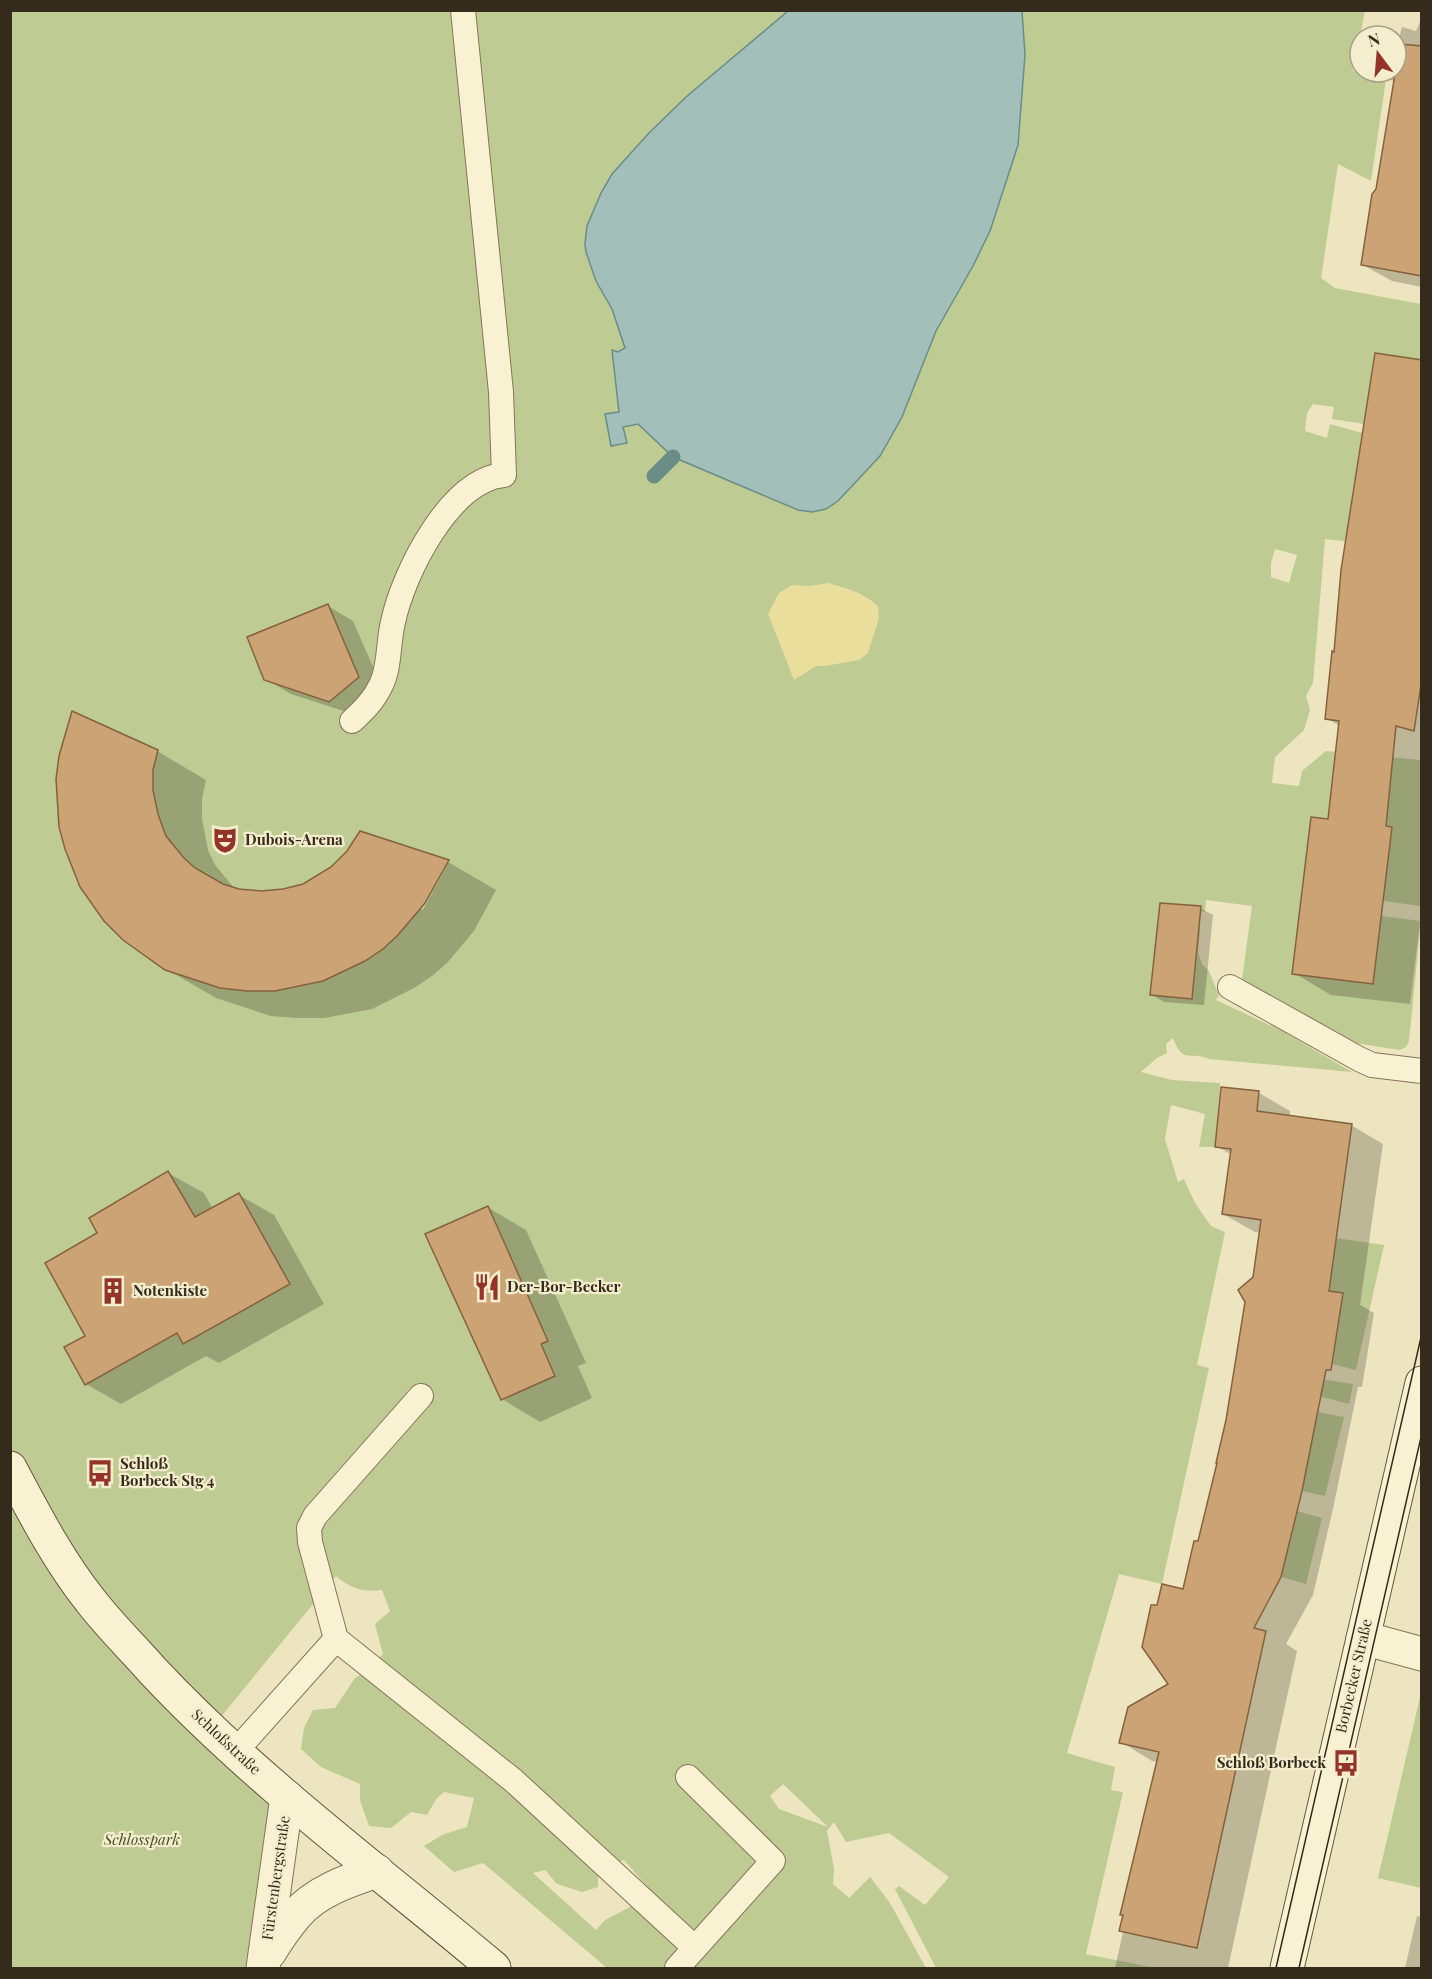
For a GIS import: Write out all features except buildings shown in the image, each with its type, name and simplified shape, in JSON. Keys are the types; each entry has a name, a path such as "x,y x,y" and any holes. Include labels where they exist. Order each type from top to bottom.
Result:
{"street":[{"name":"Borbecker Straße","path":"1287,1968 1422,1383"},
{"name":"Schloßstraße","path":"10,1468 49,1537 89,1599 165,1684 287,1797 494,1968"},
{"path":"1363,1638 1422,1654"},
{"name":"Fürstenbergstraße","path":"264,1964 287,1797"},
{"name":"Fürstenbergstraße","path":"264,1964 297,1913 312,1900 356,1877 376,1871"}],"lane":[{"path":"352,721 366,709 382,683 398,604 426,541 446,512 460,497 492,476 504,475 501,392 463,10"},
{"path":"1230,987 1372,1065 1422,1071"},
{"path":"421,1395 315,1516 309,1528 310,1542 336,1639 514,1781 695,1948"},
{"path":"236,1752 336,1639"},
{"path":"677,1968 773,1860 687,1777"}],"green space":[{"name":"Schlosspark","path":"11,11 1365,11 1362,24 1348,24 1348,84 1385,84 1371,181 1338,164 1321,278 1335,288 1421,304 1421,360 1375,353 1364,424 1332,419 1334,407 1313,404 1307,413 1305,431 1327,438 1330,424 1362,433 1352,496 1421,507 1421,549 1325,539 1313,683 1306,696 1310,710 1304,730 1275,757 1272,783 1299,786 1302,771 1326,751 1421,760 1421,906 1383,901 1391,827 1311,817 1292,974 1372,984 1381,916 1421,921 1409,1041 1406,1047 1400,1050 1349,1042 1242,980 1252,906 1206,900 1205,912 1179,907 1198,925 1200,932 1198,952 1219,995 1216,1000 1280,1030 1352,1072 1187,1056 1180,1052 1173,1038 1166,1044 1167,1053 1157,1058 1141,1072 1172,1080 1220,1083 1215,1147 1199,1147 1205,1114 1171,1105 1165,1139 1178,1182 1184,1179 1195,1203 1211,1226 1225,1232 1197,1365 1209,1368 1162,1584 1119,1574 1067,1753 1115,1767 1111,1790 1123,1792 1086,1954 1155,1968 936,1968 895,1889 899,1886 925,1905 949,1877 889,1833 846,1842 834,1822 827,1831 834,1869 833,1884 849,1898 870,1877 890,1903 926,1968 607,1968 483,1863 454,1872 424,1846 442,1835 467,1827 474,1798 444,1792 437,1798 427,1815 411,1812 391,1828 369,1826 360,1800 360,1784 321,1767 301,1749 304,1728 313,1710 335,1708 355,1678 383,1654 375,1624 390,1611 382,1590 357,1589 336,1576 211,1729 287,1797 263,1968 11,1968","holes":["1275,549 1297,555 1289,583 1271,577 1271,563","783,1784 828,1827 779,1809 770,1796","624,1860 651,1891 630,1907 605,1920 596,1930 533,1873 545,1870 557,1884 582,1892 598,1887 598,1870"]},
{"path":"1336,1238 1384,1245 1356,1370 1332,1364 1342,1293 1329,1291"},
{"path":"1300,1376 1353,1384 1349,1404 1247,1377"},
{"path":"1318,1412 1344,1417 1325,1496 1302,1491"},
{"path":"1297,1511 1322,1518 1306,1584 1281,1577"},
{"path":"1421,1693 1421,1888 1378,1878"}],"sand":[{"path":"828,583 861,594 878,606 879,618 868,653 859,660 816,666 794,680 768,614 779,593 792,585 810,586"}],"water":[{"path":"788,11 1022,11 1025,55 1018,145 990,231 936,331 902,417 880,456 838,501 826,509 812,512 798,510 673,457 638,424 623,427 627,443 611,446 605,414 619,412 612,350 618,352 625,348 612,309 596,281 585,244 587,226 612,174 686,97"}],"waterway":[{"path":"654,476 673,457"}],"tram line":[{"path":"1276,1968 1422,1333"},
{"path":"1299,1968 1422,1433"}],"place":[{"name":"Dubois-Arena","path":"225,840"},
{"name":"Der-Bor-Becker","path":"487,1287"},
{"name":"Notenkiste","path":"113,1291"},
{"name":"Schloß Borbeck Stg 4","path":"100,1473"},
{"name":"Schloß Borbeck","path":"1346,1763"}]}
